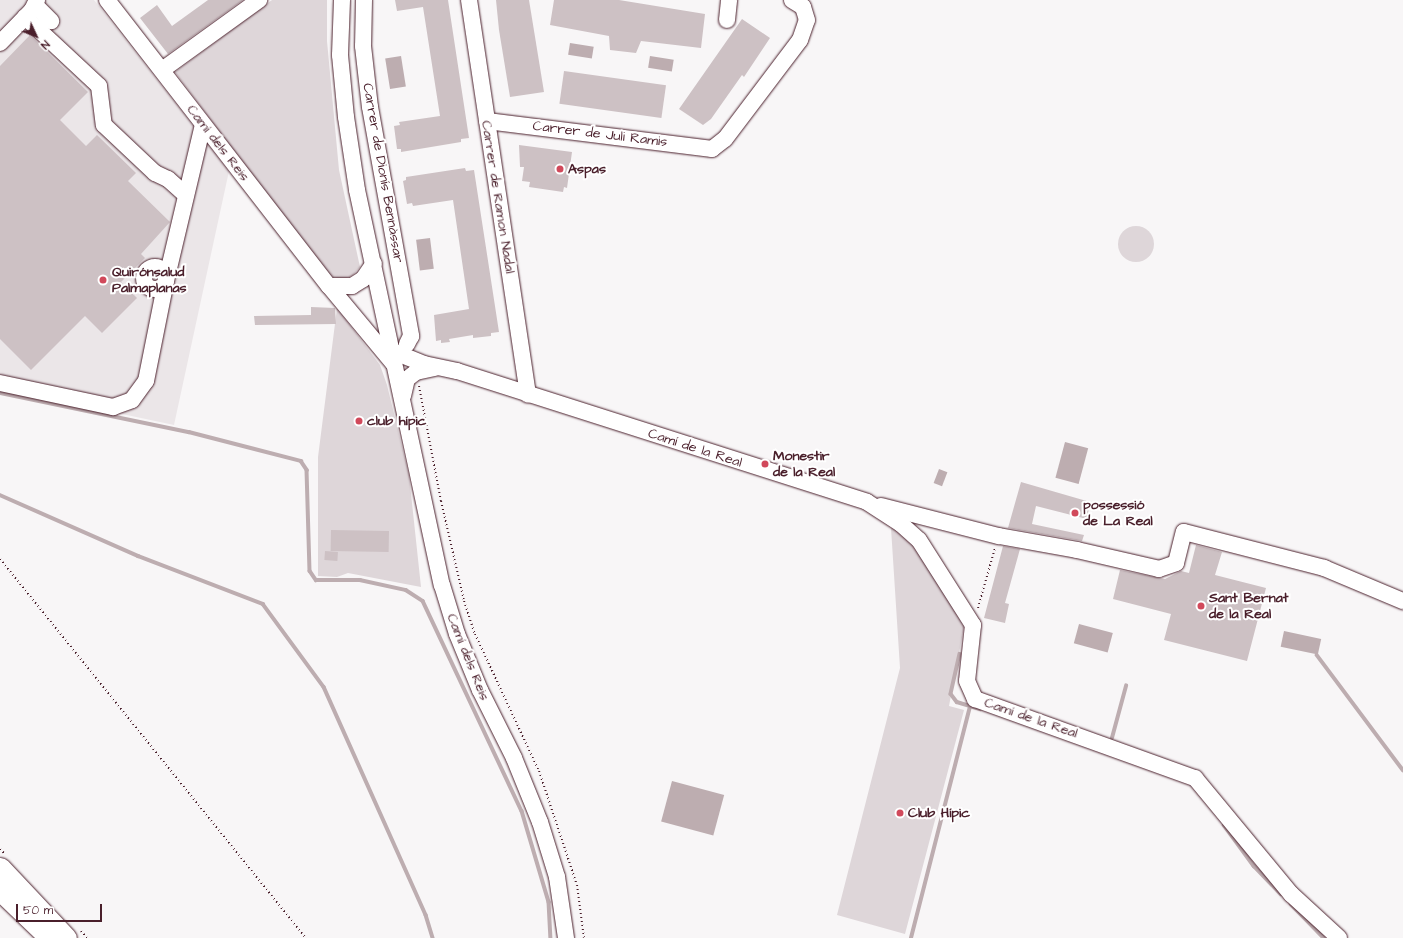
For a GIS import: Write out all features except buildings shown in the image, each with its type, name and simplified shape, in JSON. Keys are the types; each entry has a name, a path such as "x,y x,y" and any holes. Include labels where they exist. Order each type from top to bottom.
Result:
{"main road":[{"path":"0,868 66,938"},
{"path":"0,890 50,938"},
{"path":"29,919 42,938"}],"street":[{"name":"Camí dels Reis","path":"107,0 329,286 396,366"},
{"path":"162,70 259,0"},
{"name":"Camí dels Reis","path":"342,0 340,56 346,117 358,190 383,308 399,347 396,366 402,400 442,585 457,634 480,690 514,758 540,822 557,877 566,938"},
{"name":"Carrer de Dionís Bennàssar","path":"364,0 363,46 370,107 411,336 399,347"},
{"name":"Carrer de Ramon Nadal","path":"469,0 528,395"},
{"path":"727,20 729,0"},
{"name":"Carrer de Juli Ramis","path":"487,121 712,149 725,139 800,40 807,20 802,6 792,0"},
{"path":"0,43 36,3 50,21"},
{"path":"24,17 99,86 104,124 155,173 168,179 186,195"},
{"path":"0,383 113,408 132,400 146,381 174,245 203,125"},
{"path":"166,281 158,289 147,286 144,276 147,270 154,267 174,245"},
{"path":"329,286 352,286 363,279 374,263"},
{"name":"Camí de la Real","path":"399,347 424,364 457,370 528,395 867,502 901,524 919,540 973,625 967,681 975,699 1196,778 1291,894 1339,938"},
{"path":"402,400 407,379 416,372 438,367"},
{"path":"867,502 998,536 1077,550 1159,569 1176,563 1184,532 1324,568 1403,601"}],"path":[{"path":"416,372 441,500 464,601 474,634 539,771 577,885 584,938"},
{"path":"973,625 998,536"},
{"path":"0,559 306,938"}],"shaded area":[{"name":"Quirónsalud Palmaplanas","path":"0,0 94,0 229,171 174,425 0,388"},
{"path":"272,0 327,0 327,41 339,170 360,267 353,275 343,280 327,275 175,72"},
{"path":"570,43 594,47 592,59 568,55"},
{"path":"401,56 406,87 390,89 385,59"},
{"path":"650,56 674,60 672,72 648,68"},
{"path":"1136,226 1149,231 1154,244 1149,257 1136,262 1123,257 1118,244 1123,231"},
{"path":"430,238 434,269 420,270 416,240"},
{"name":"club hípic","path":"337,308 380,365 387,385 409,475 421,587 348,573 337,577 318,576 318,457"},
{"path":"1065,442 1088,448 1079,484 1055,478"},
{"path":"939,469 947,472 942,486 934,483"},
{"name":"Club Hípic","path":"891,528 901,529 915,540 964,627 949,706 964,710 905,934 837,915 900,668"},
{"path":"1079,624 1113,633 1108,652 1074,643"},
{"path":"1284,631 1321,639 1318,655 1281,647"},
{"path":"672,781 724,795 713,836 661,822"}],"waterway":[{"path":"0,393 189,432 301,461 307,470 310,571 316,580 360,580 406,590 423,601 522,811 549,902 551,938"},
{"path":"0,495 138,556 263,604 324,687 426,915 433,938"},
{"path":"960,654 951,694 957,702 980,709"},
{"path":"1317,655 1403,770"},
{"path":"1112,738 1126,686"},
{"path":"911,938 970,706"},
{"path":"1224,825 1254,866 1281,894"},
{"path":"1291,904 1324,938"}],"place":[{"name":"Aspas","path":"560,169"},
{"name":"Quirónsalud Palmaplanas","path":"103,280"},
{"name":"club hípic","path":"359,421"},
{"name":"Monestir de la Real","path":"765,464"},
{"name":"possessió de La Real","path":"1075,513"},
{"name":"Sant Bernat de la Real","path":"1201,606"},
{"name":"Club Hípic","path":"900,813"}]}
